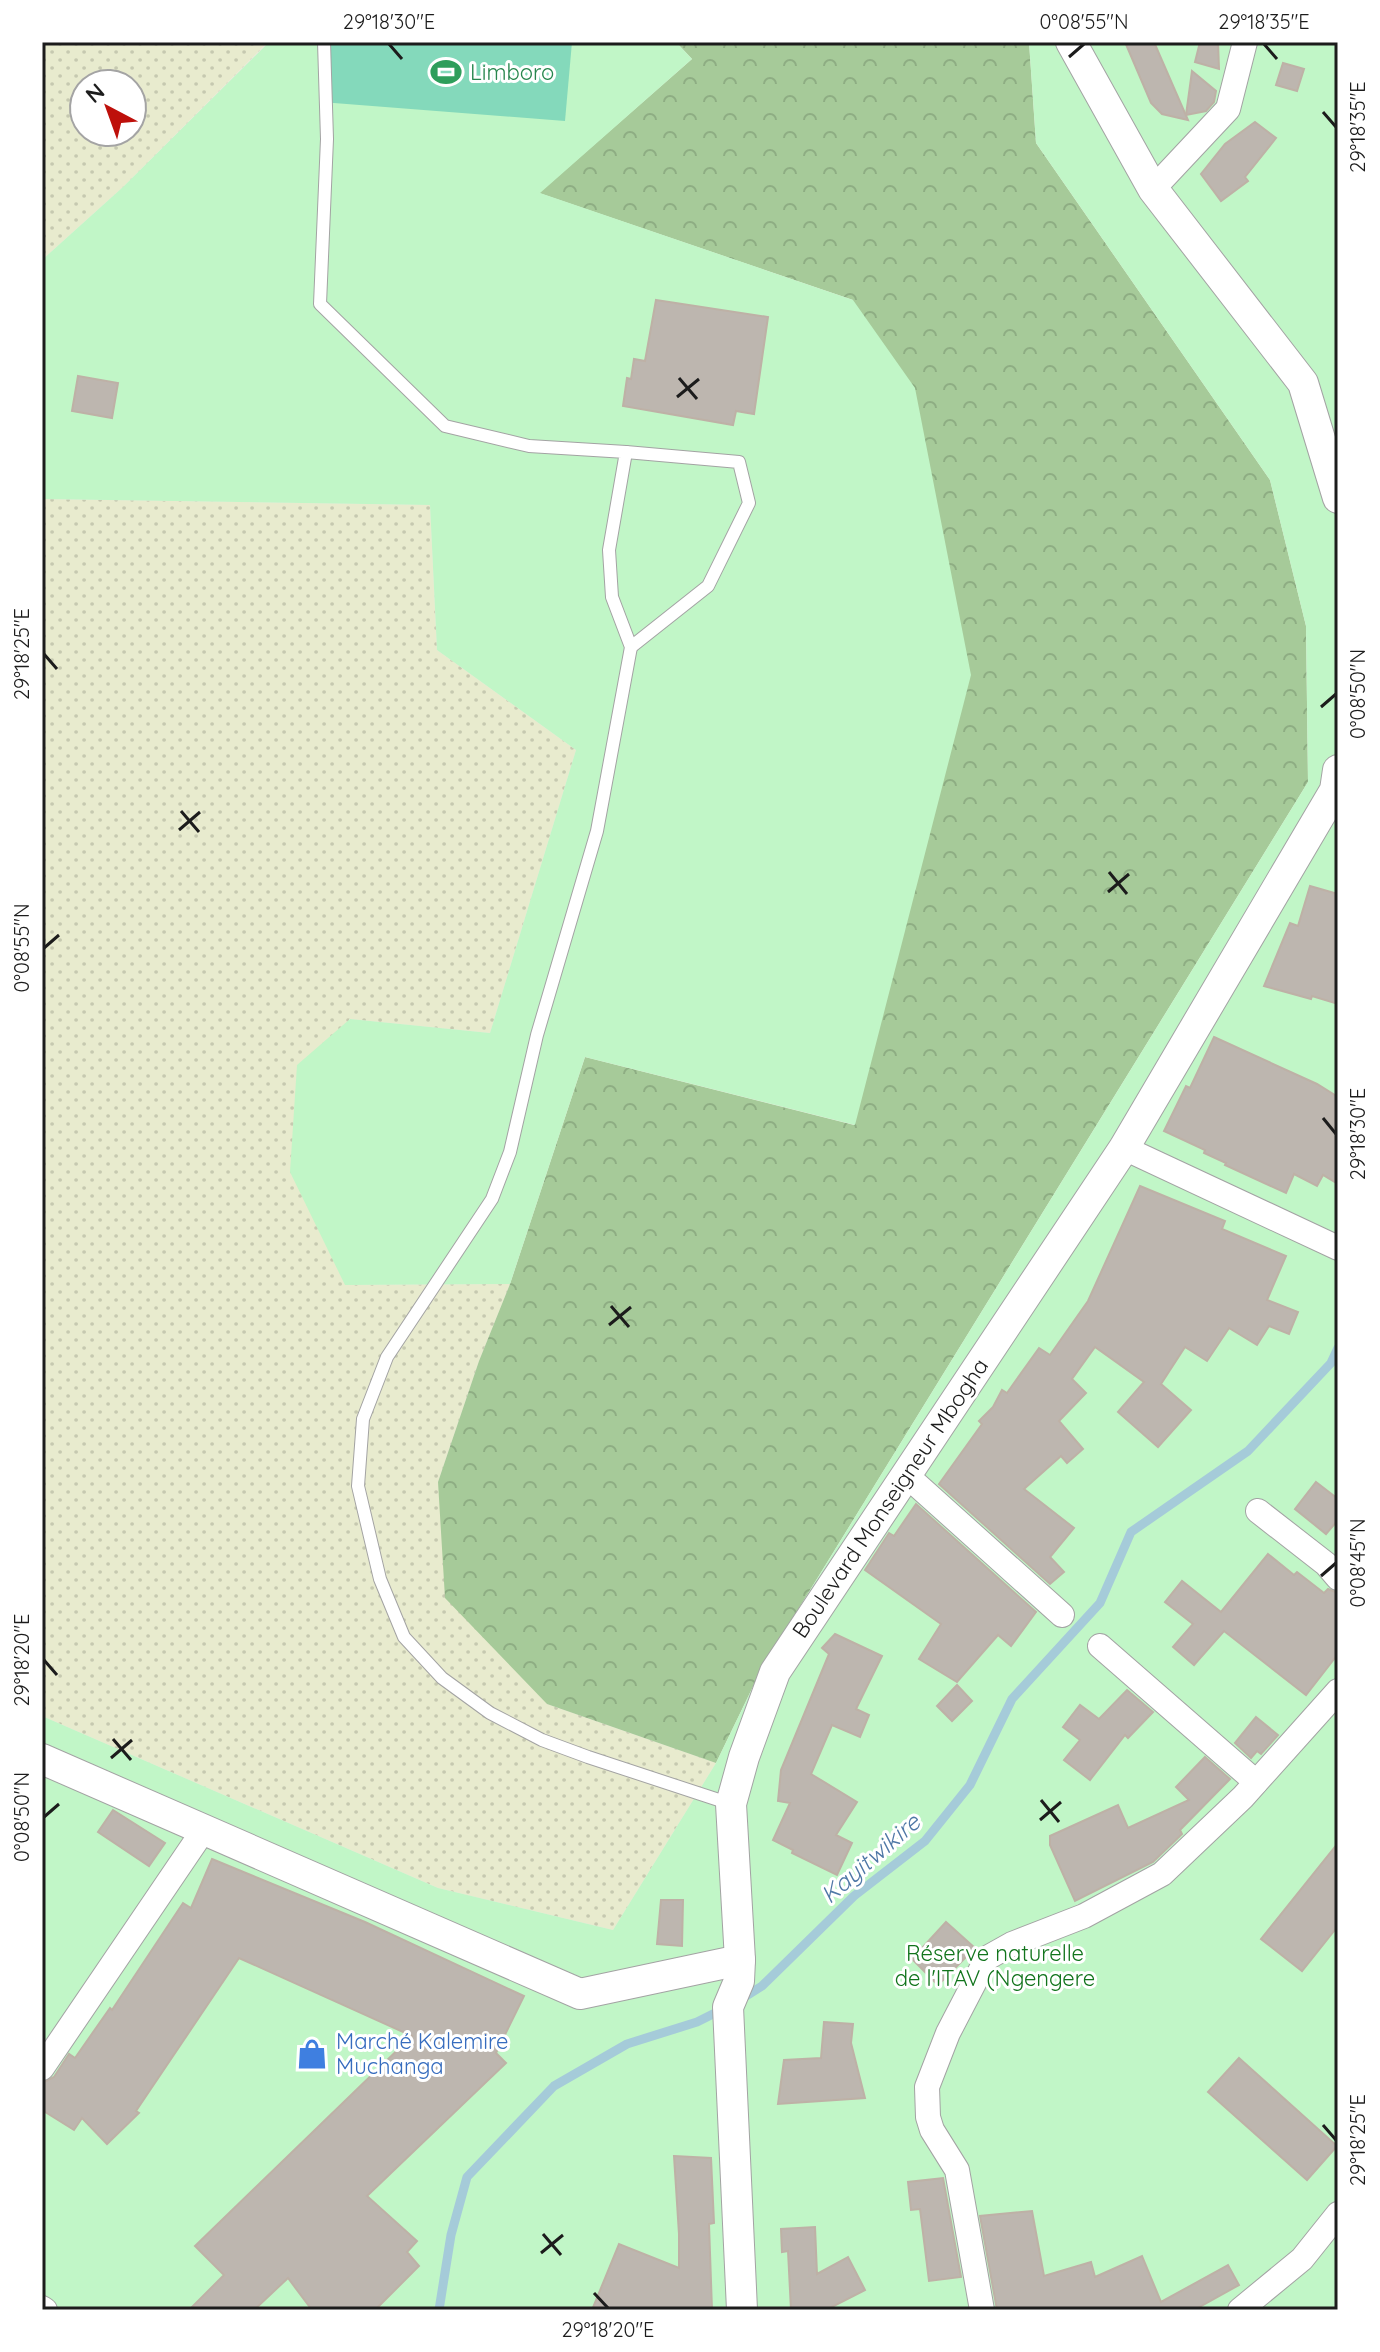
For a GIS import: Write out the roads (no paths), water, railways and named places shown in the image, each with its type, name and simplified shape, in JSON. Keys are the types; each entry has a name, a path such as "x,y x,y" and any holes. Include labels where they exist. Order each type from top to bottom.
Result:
{"street":[{"path":"1071,42 1153,189 1303,383 1338,498"},
{"path":"1153,189 1228,109 1245,42"},
{"name":"Boulevard Monseigneur Mbogha","path":"742,2310 731,1804 744,1757 775,1672 1124,1148 1337,784"},
{"path":"1124,1148 1338,1248"},
{"path":"906,1475 1062,1615"},
{"path":"1258,1511 1326,1564 1338,1578"},
{"path":"1100,1646 1256,1782"},
{"path":"982,2310 957,2170 932,2130 928,2117 927,2087 948,2033 987,1958 1024,1939 1084,1916 1162,1874 1256,1782 1338,1691"},
{"path":"42,1759 580,1994 735,1983"},
{"path":"42,2068 203,1831"},
{"path":"1240,2310 1302,2259 1338,2214"}],"lane":[{"path":"324,42 327,139 320,304 445,426 529,446 739,462 749,503 708,586 631,647"},
{"path":"626,452 609,550 612,597 631,647 597,831 537,1035 510,1152 492,1199 387,1357 363,1419 358,1486 380,1579 404,1637 442,1678 490,1713 542,1740 731,1804"}],"waterway":[{"name":"Kayitwikire","path":"743,1998 762,1986 854,1896 925,1841 970,1785 1012,1699 1100,1603 1131,1532 1248,1451 1331,1363 1338,1348"},
{"name":"Kayitwikire","path":"439,2310 451,2235 467,2177 554,2086 627,2044 697,2022 723,2009"}],"place":[{"name":"Limboro","path":"446,72"},
{"name":"Marché Kalemire Muchanga","path":"312,2054"}],"park label":[{"name":"Réserve naturelle de l'ITAV (Ngengere","path":"995,1966"}]}
